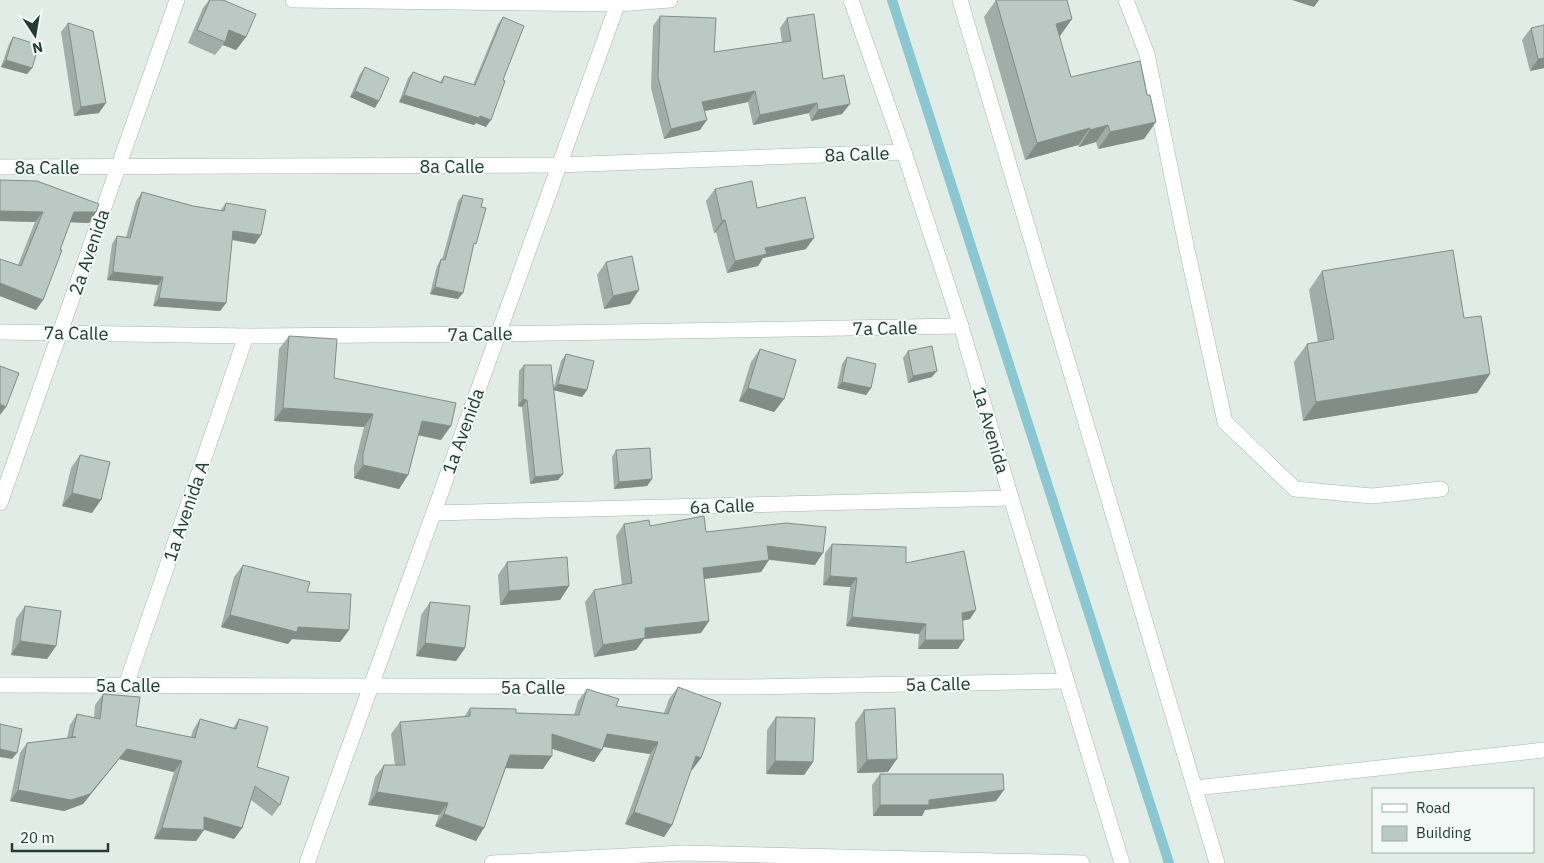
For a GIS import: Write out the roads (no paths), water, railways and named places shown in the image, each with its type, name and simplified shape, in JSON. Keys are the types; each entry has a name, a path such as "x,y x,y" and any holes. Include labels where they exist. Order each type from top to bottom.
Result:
{"street":[{"name":"2a Avenida","path":"0,503 177,0"},
{"path":"293,0 618,2 670,0"},
{"name":"1a Avenida","path":"851,0 904,152 961,326 1010,498 1122,863"},
{"path":"960,0 1218,863"},
{"path":"1126,0 1147,54 1225,422 1295,489 1372,496 1441,489"},
{"name":"1a Avenida","path":"307,863 618,2"},
{"name":"8a Calle","path":"0,167 559,166 904,152"},
{"name":"7a Calle","path":"0,332 246,336 498,334 961,326"},
{"name":"1a Avenida A","path":"126,685 246,336"},
{"name":"6a Calle","path":"434,513 1010,498"},
{"name":"5a Calle","path":"0,685 744,687 1066,681"},
{"path":"1195,788 1544,750"},
{"path":"492,863 682,853 1082,863"}],"waterway":[{"path":"892,0 1169,863"}]}
